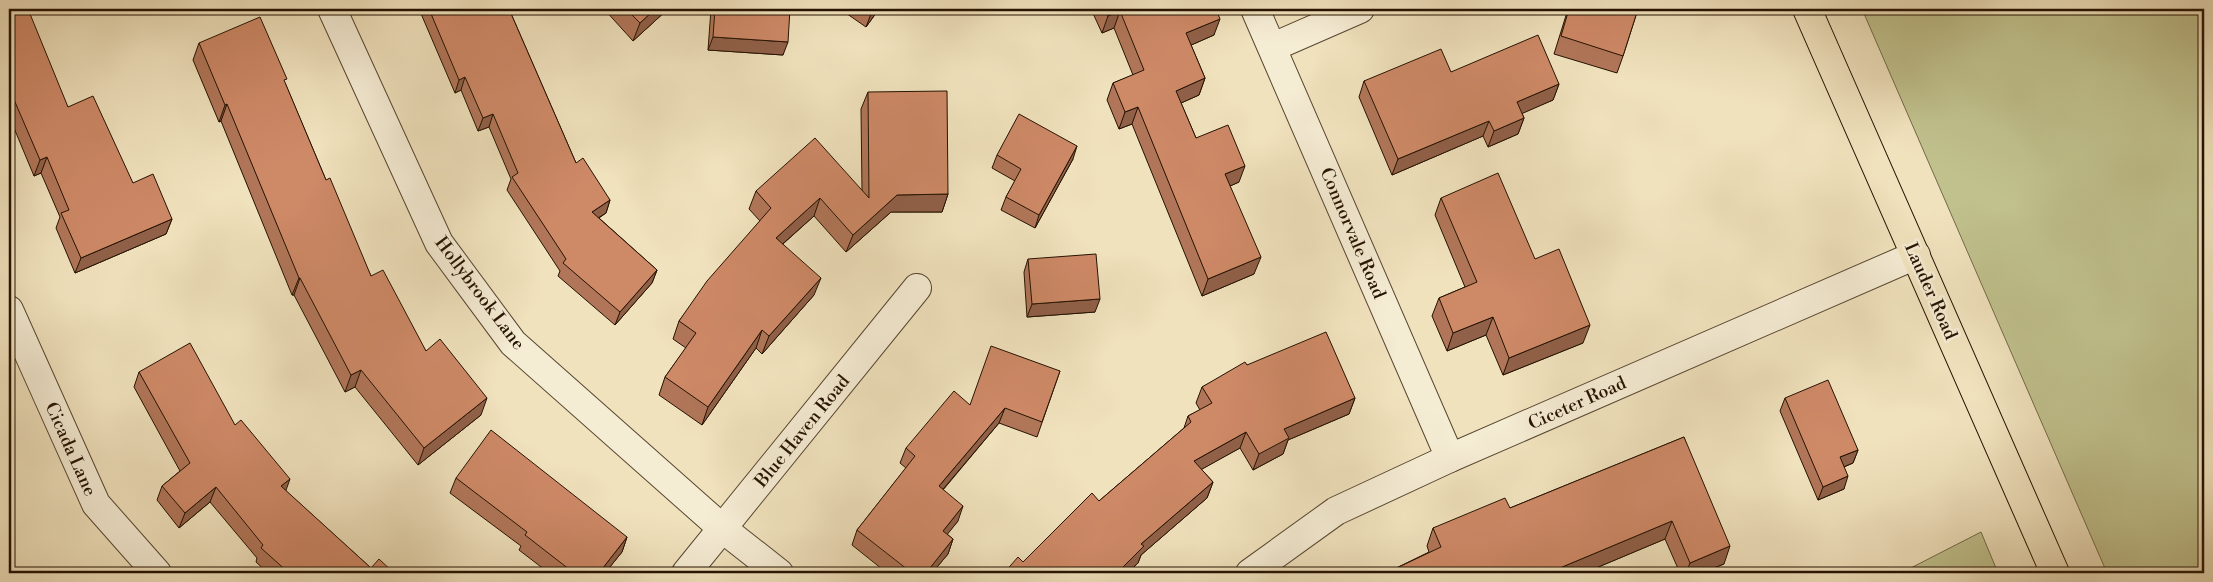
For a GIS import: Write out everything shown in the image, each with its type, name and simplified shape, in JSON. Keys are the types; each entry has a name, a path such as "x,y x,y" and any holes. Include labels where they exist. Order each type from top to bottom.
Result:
{"main road":[{"name":"Lauder Road","path":"1807,9 2055,573"}],"street":[{"name":"Hollybrook Lane","path":"332,9 439,243 513,344 722,529 779,573"},
{"name":"Connorvale Road","path":"1255,9 1273,46 1450,458"},
{"path":"1273,46 1360,9"},
{"name":"Ciceter Road","path":"1250,573 1336,511 1450,458 1916,255"},
{"name":"Blue Haven Road","path":"686,573 917,288"},
{"name":"Cicada Lane","path":"9,310 96,504 157,573"}],"green space":[{"path":"1862,9 2204,9 2204,573 2107,573"},
{"path":"1981,532 1998,573 1901,573"}],"building":[{"path":"9,9 28,9 68,107 93,96 133,183 153,174 172,219 81,258 61,213 69,210 47,157 40,160 9,88"},
{"path":"429,9 509,9 576,163 583,158 610,200 592,212 657,270 620,312 563,263 566,259 512,177 518,173 493,114 483,118 465,77 459,80"},
{"path":"626,9 655,9 640,23"},
{"path":"715,9 790,9 788,42 713,37"},
{"path":"863,9 874,9 871,14"},
{"path":"1104,9 1216,9 1220,19 1186,33 1205,78 1176,91 1196,138 1228,125 1245,166 1225,174 1261,257 1208,279 1138,107 1125,112 1113,83 1144,70 1120,11 1108,16"},
{"path":"1569,9 1638,9 1623,56 1561,36"},
{"path":"260,17 287,79 284,80 326,180 330,178 371,276 383,270 426,351 440,339 487,398 424,448 361,370 351,375 299,278 227,104 225,105 199,43"},
{"path":"1538,35 1559,84 1517,102 1524,118 1494,131 1489,121 1398,159 1364,81 1441,49 1451,72"},
{"path":"947,91 948,194 897,195 853,235 820,198 776,238 821,278 769,336 762,330 708,407 665,377 696,333 679,321 707,281 771,208 756,191 815,138 869,198 868,92"},
{"path":"1019,114 1077,146 1039,215 1006,197 1021,169 997,155"},
{"path":"1498,173 1535,259 1559,249 1590,325 1509,358 1493,317 1453,333 1439,298 1477,282 1441,198"},
{"path":"1096,254 1100,299 1032,304 1028,259"},
{"path":"1326,332 1355,398 1284,429 1289,438 1259,454 1246,432 1194,461 1213,482 1141,544 1144,546 1117,573 1004,573 1018,557 1023,562 1092,493 1099,501 1191,422 1188,416 1212,403 1202,387 1245,362 1247,365"},
{"path":"190,343 235,425 241,420 290,479 281,486 371,568 379,559 394,573 289,573 261,548 263,545 216,487 185,513 162,486 190,463 139,372"},
{"path":"991,346 1060,371 1042,422 1005,408 939,486 963,506 943,531 953,539 926,573 912,573 857,530 915,456 906,448 954,391 970,405"},
{"path":"1828,380 1858,450 1840,457 1848,476 1823,487 1785,398"},
{"path":"491,430 627,537 599,573 574,573 525,535 527,532 456,478"},
{"path":"1684,437 1730,546 1690,563 1672,521 1555,570 1554,568 1542,573 1386,573 1441,547 1433,528 1505,498 1510,508"},
{"path":"9,486 13,493 9,495"}]}
